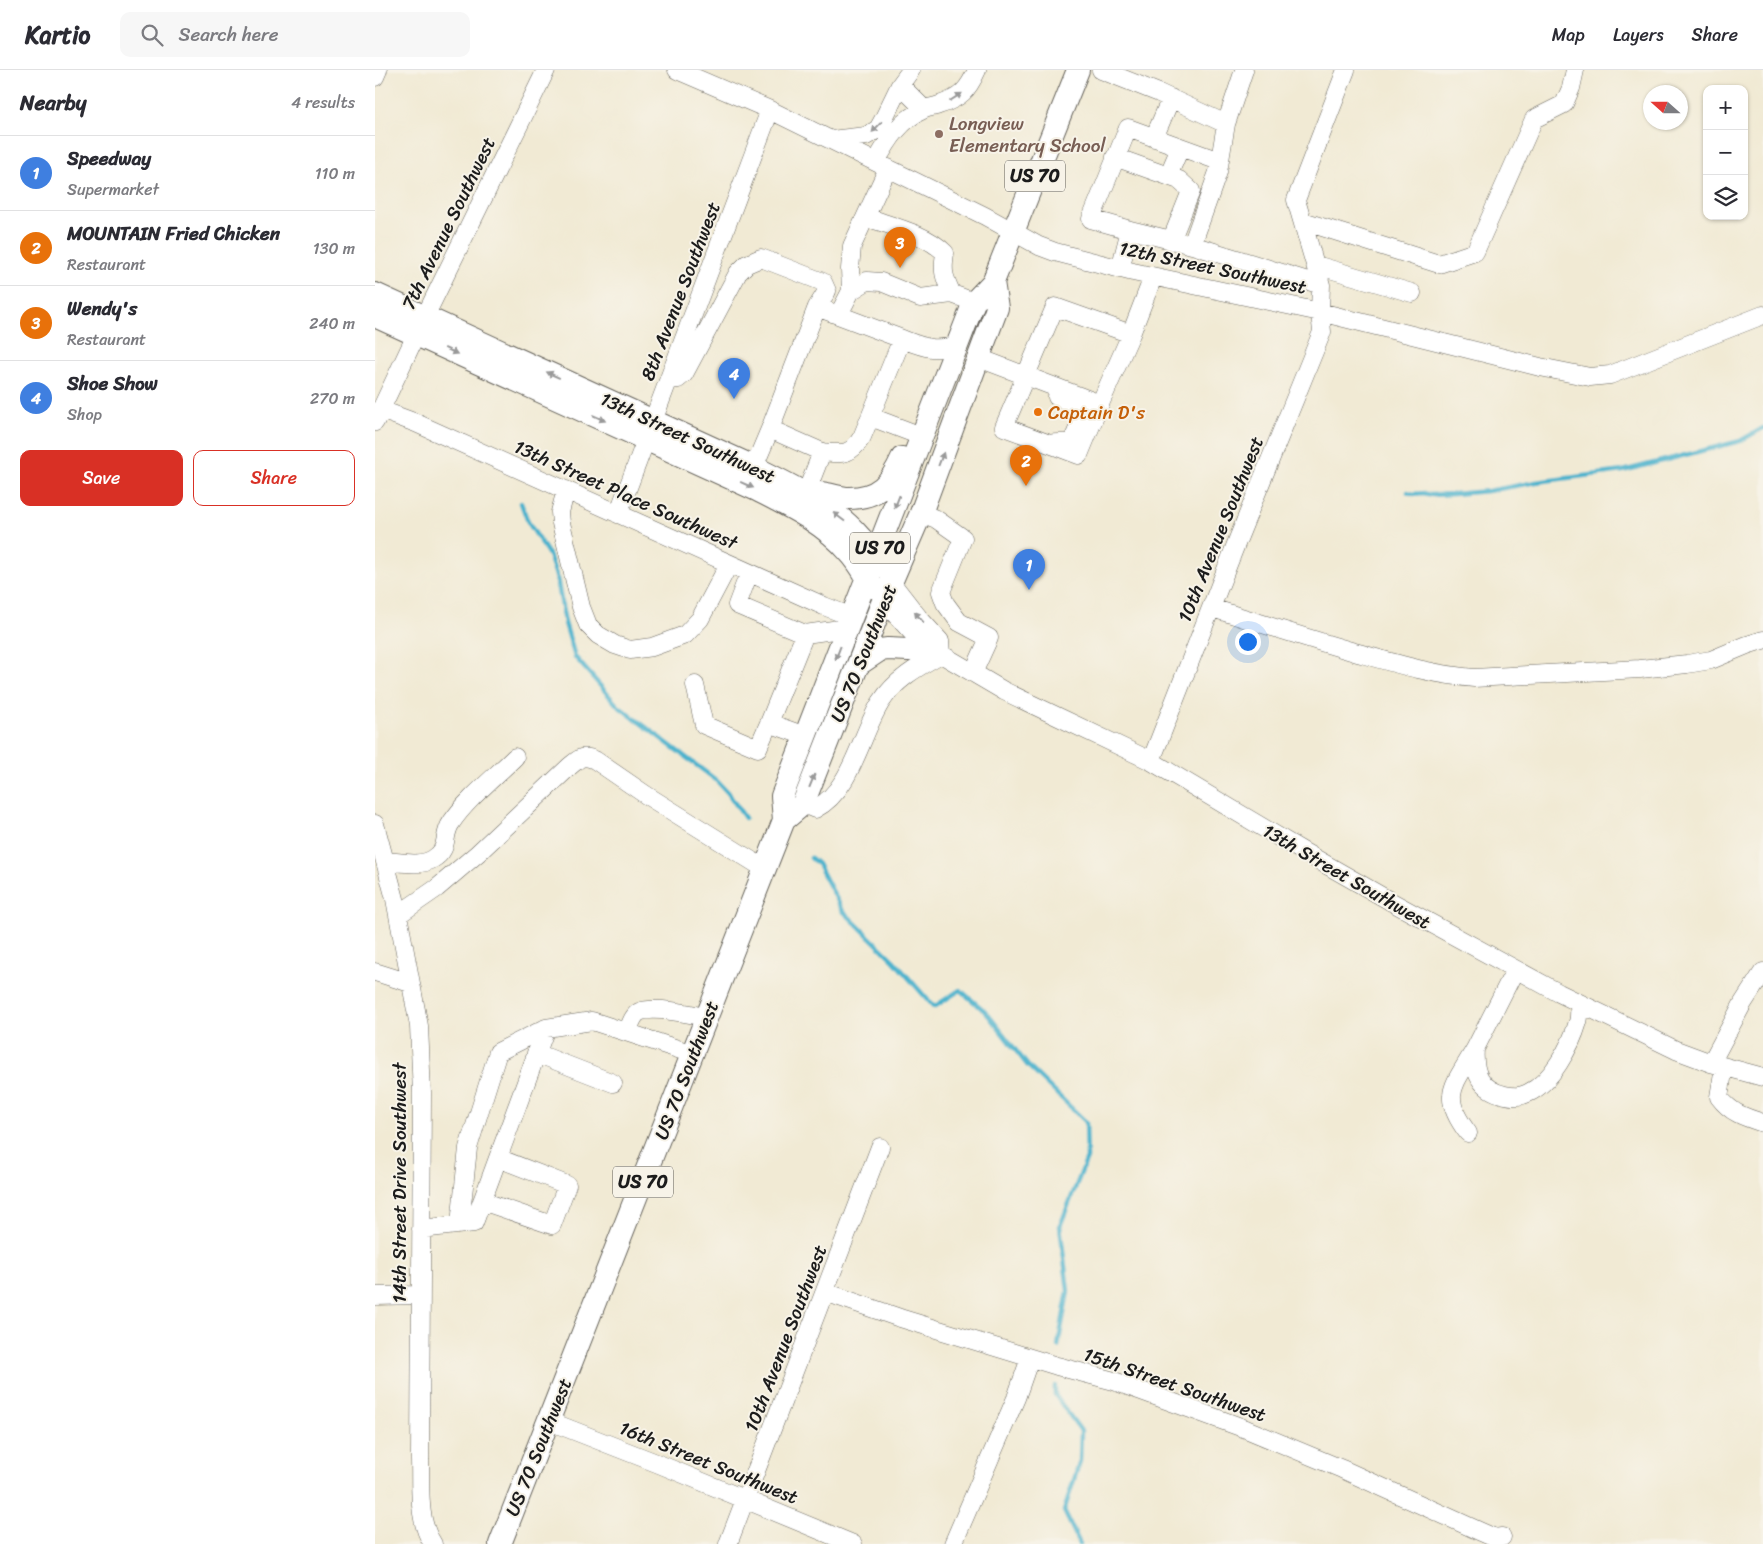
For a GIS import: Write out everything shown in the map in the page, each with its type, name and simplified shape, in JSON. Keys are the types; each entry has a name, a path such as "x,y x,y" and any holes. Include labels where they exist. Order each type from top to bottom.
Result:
{"main road":[{"name":"US 70 Southwest","path":"500,1544 784,820 782,796 954,352 974,302 993,282 1078,70"},
{"name":"US 70 Southwest","path":"784,820 803,804 887,591 921,512 997,308 993,282"},
{"name":"13th Street Southwest","path":"375,294 420,326 650,430 807,517 832,534 849,551 871,568 887,591"},
{"name":"13th Street Southwest","path":"375,316 420,326"},
{"path":"806,492 825,493 849,498 864,497 877,492 889,482 913,433 935,377 954,352"},
{"name":"13th Street Southwest","path":"650,430 754,466 806,492 849,525 862,538 871,568"},
{"path":"859,664 880,650 935,652"}],"street":[{"path":"375,77 379,70"},
{"name":"7th Avenue Southwest","path":"378,416 420,326 547,70"},
{"name":"12th Street Southwest","path":"677,70 770,110 1013,231 1033,243 1055,252 1153,277 1320,312 1505,358 1590,377 1610,375 1763,315"},
{"path":"831,140 866,136 878,129 900,85 911,70"},
{"path":"839,314 851,291 852,246 866,217 888,140 899,127 925,109 960,96 970,85 977,70"},
{"path":"1101,70 1171,98 1226,124"},
{"path":"1191,245 1218,172 1226,124 1244,70"},
{"name":"10th Avenue Southwest","path":"1151,761 1212,608 1237,539 1322,332 1320,312 1321,285 1296,200 1347,70"},
{"path":"1303,221 1439,264 1475,252 1534,119 1564,104 1571,88 1575,70"},
{"path":"900,85 925,109"},
{"path":"1154,138 1171,98"},
{"name":"8th Avenue Southwest","path":"618,514 770,110"},
{"path":"1219,161 1127,128 1091,219 1191,245 1321,285"},
{"path":"1168,176 1180,148"},
{"path":"1115,157 1179,180 1191,191 1171,241"},
{"path":"866,217 938,245 945,253 944,276 952,294"},
{"path":"1120,269 1130,230"},
{"path":"669,380 678,379 684,374 729,288 747,264 761,258 823,282 827,291 817,307 754,466"},
{"path":"1316,265 1412,292"},
{"path":"1131,334 1055,307 1029,377 1004,426 1079,455 1131,334 1153,277"},
{"path":"851,291 867,281 881,282 920,298 952,294 974,302"},
{"path":"817,307 927,349 944,349 954,352"},
{"path":"770,429 822,452 844,454 856,448 871,417 902,339"},
{"path":"979,358 1100,404"},
{"path":"1029,377 1038,389 1071,403 1081,414 1081,419 1071,441 1049,444"},
{"name":"13th Street Place Southwest","path":"378,416 416,422 824,606 850,622"},
{"path":"871,417 913,433"},
{"path":"806,492 822,452"},
{"path":"566,490 560,512 561,523 581,607 588,625 598,636 615,645 630,650 652,647 685,635 700,619 729,564"},
{"path":"921,512 936,519 963,538 941,592 945,603 959,622 989,638 973,673"},
{"path":"749,573 737,604 805,634 850,622"},
{"name":"13th Street Southwest","path":"887,591 935,652 1004,691 1151,761 1304,852 1515,970 1579,1003 1651,1039 1717,1065 1763,1077"},
{"path":"1212,608 1416,670 1474,678 1639,669 1687,664 1711,660 1763,640"},
{"path":"695,685 704,725 758,748 805,634"},
{"path":"803,804 815,809 823,805 841,787 881,703 899,680 935,652"},
{"path":"769,723 805,736"},
{"path":"385,861 423,864 435,858 444,850 448,827 456,815 515,757"},
{"path":"398,915 437,888 478,853 580,758 587,757 595,760 646,795 765,869"},
{"name":"14th Street Drive Southwest","path":"375,824 398,915 419,1026 423,1093 420,1460 422,1511 426,1532 433,1544"},
{"path":"1468,1134 1453,1109 1451,1095 1459,1076 1475,1049 1515,970"},
{"path":"375,972 410,983"},
{"path":"1763,972 1743,1003 1717,1065 1719,1097 1727,1108 1742,1116 1763,1123"},
{"path":"1475,1049 1474,1060 1478,1075 1488,1088 1495,1093 1516,1097 1529,1093 1548,1078 1563,1055 1579,1021 1579,1003"},
{"path":"627,1032 638,1012 684,1012 707,1018"},
{"path":"460,1224 468,1148 498,1052 545,1028 592,1021 693,1054"},
{"path":"421,1229 474,1223 545,1028"},
{"path":"536,1054 613,1083"},
{"name":"10th Avenue Southwest","path":"728,1544 880,1147"},
{"path":"482,1200 552,1225 567,1186 498,1158"},
{"name":"15th Street Southwest","path":"825,1292 900,1318 1114,1382 1246,1429 1342,1469 1495,1538 1502,1537"},
{"path":"375,1296 420,1295"},
{"path":"953,1544 1016,1398 1030,1358"},
{"name":"16th Street Southwest","path":"549,1421 746,1499 853,1544"}],"waterway":[{"path":"1408,492 1429,495 1488,491 1536,482 1623,471 1740,441 1763,428"},
{"path":"521,503 528,522 549,555 557,578 565,623 575,657 618,706 716,780 728,793 745,818"},
{"path":"811,858 818,864 843,911 894,961 934,1007 960,990 986,1012 1028,1066 1086,1122 1087,1158 1060,1226 1068,1291 1058,1346"},
{"path":"1055,1386 1055,1395 1081,1431 1080,1461 1064,1511 1080,1544"}],"place":[{"name":"Longview Elementary School","path":"939,134"},
{"name":"Wendy's","path":"900,268"},
{"name":"Shoe Show","path":"734,399"},
{"name":"Captain D's","path":"1038,412"},
{"name":"MOUNTAIN Fried Chicken","path":"1026,486"},
{"name":"Speedway","path":"1029,590"}]}
